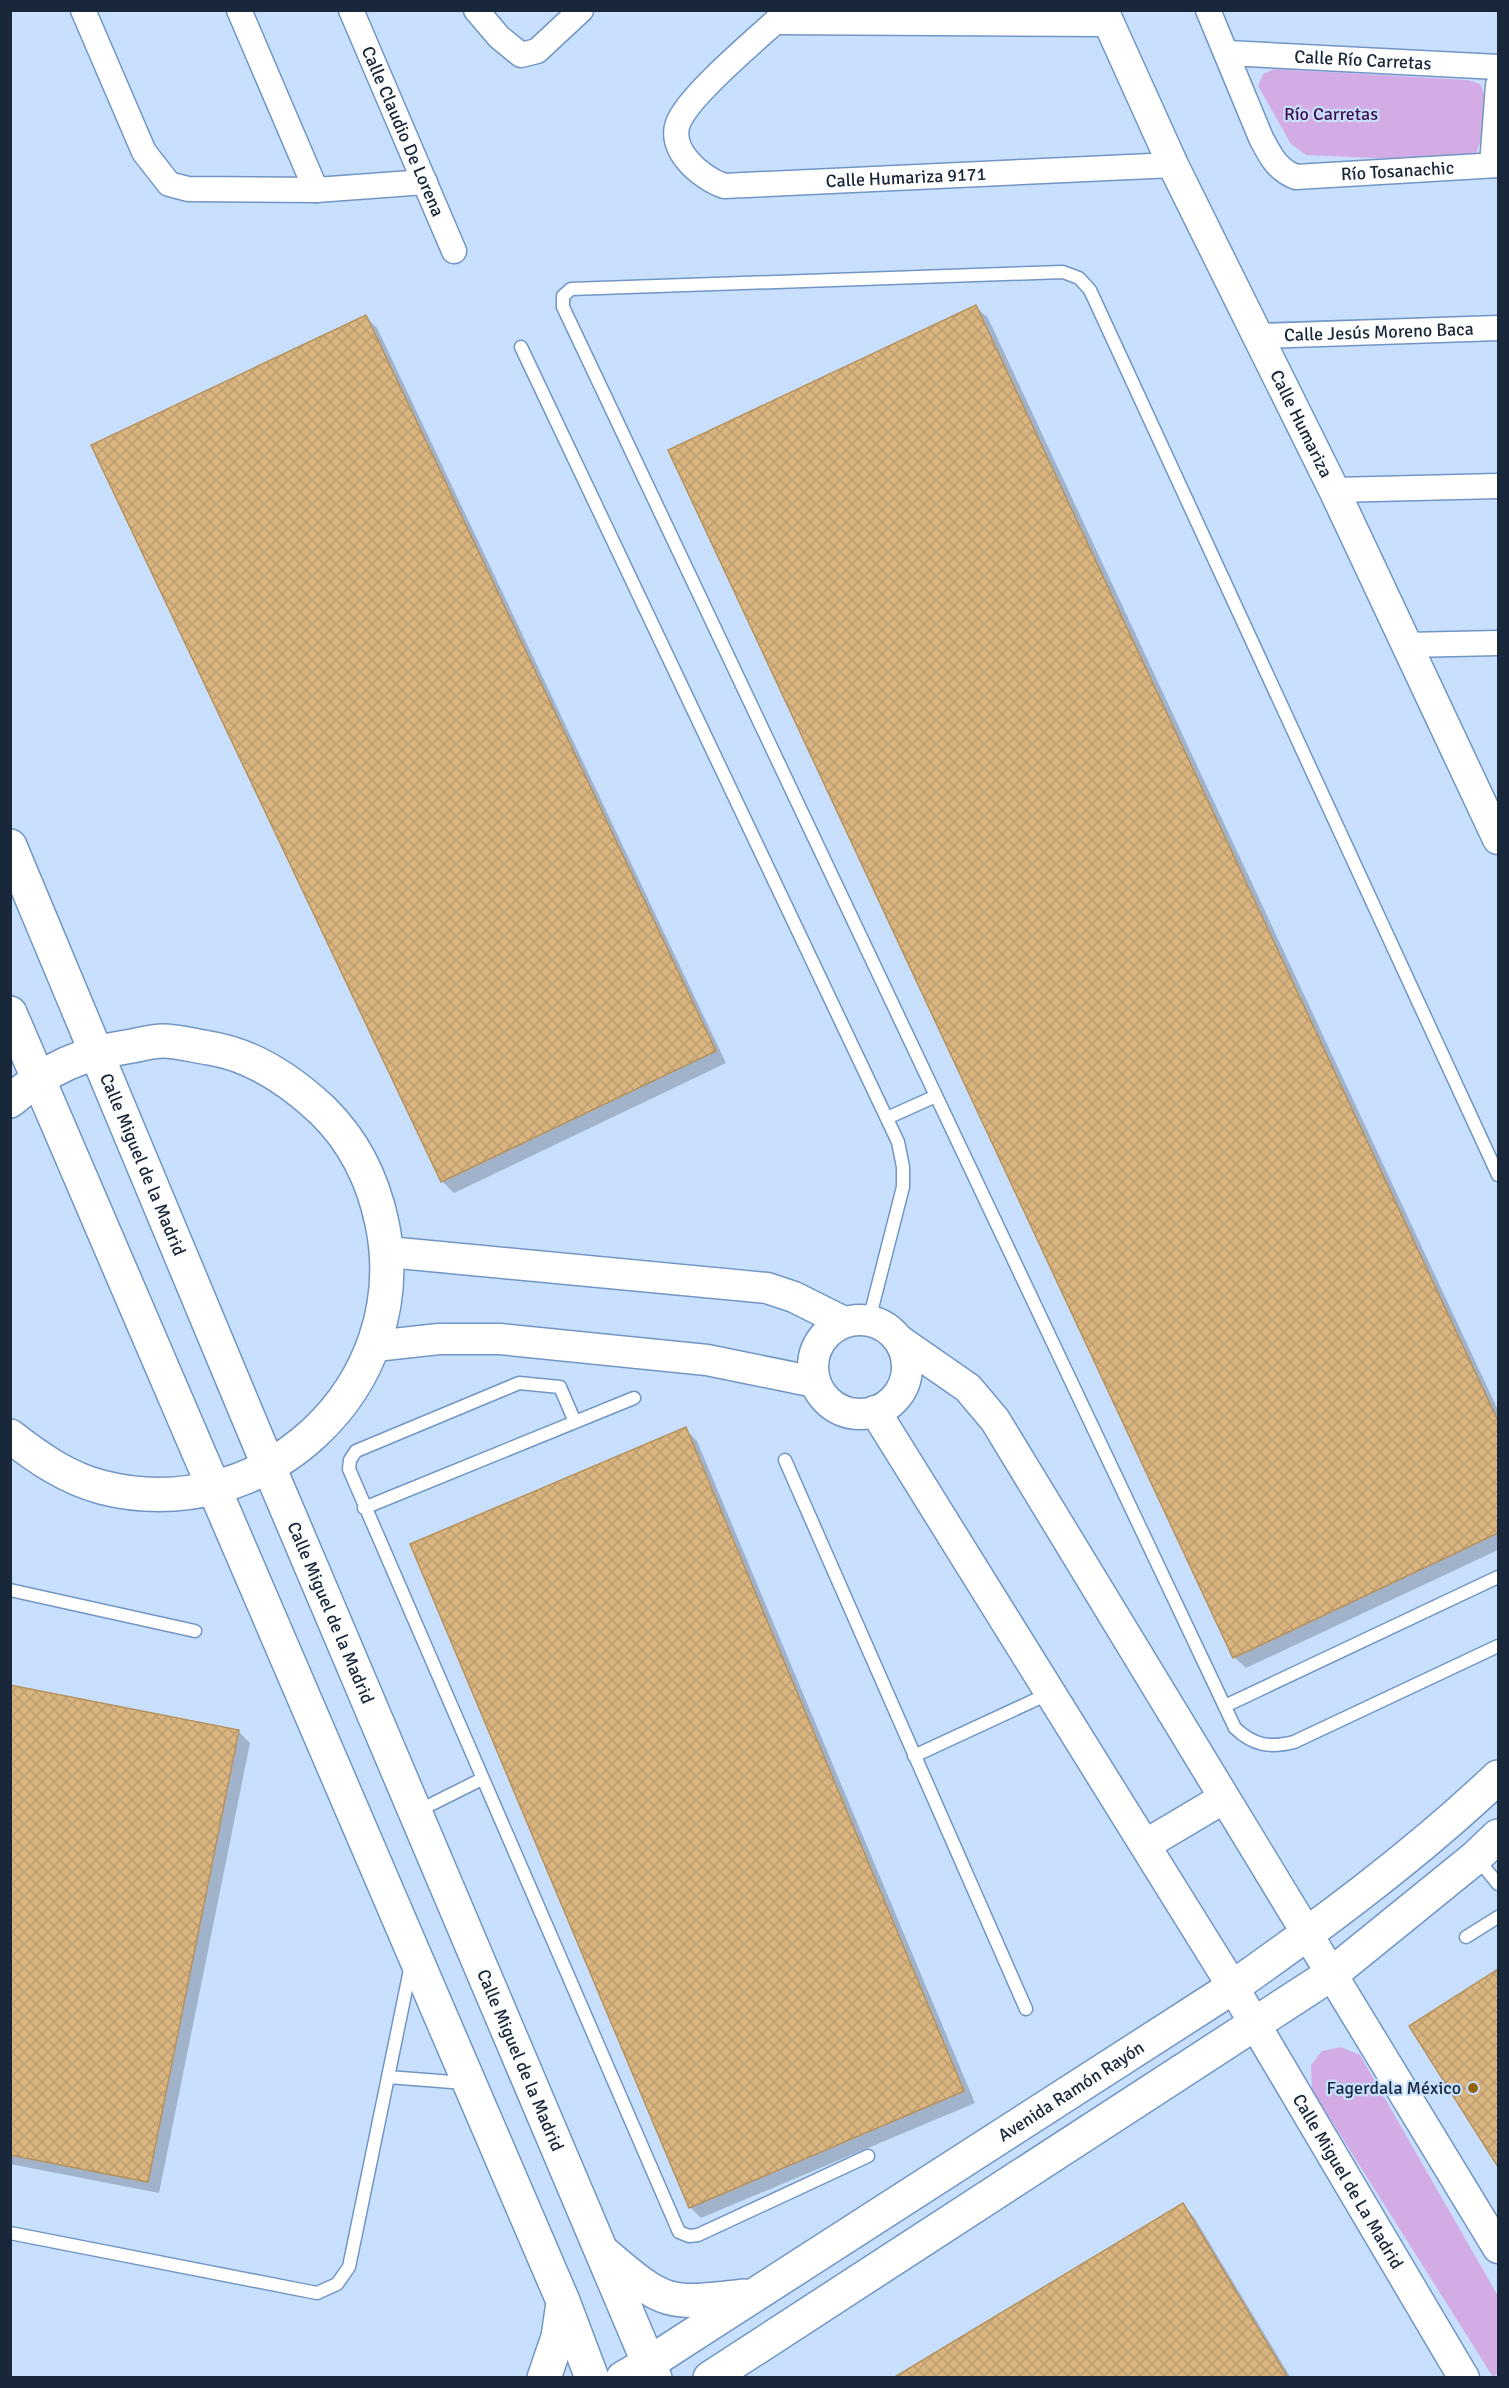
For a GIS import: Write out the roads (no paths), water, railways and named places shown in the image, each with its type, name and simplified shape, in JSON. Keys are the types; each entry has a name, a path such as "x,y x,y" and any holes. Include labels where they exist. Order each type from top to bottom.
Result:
{"main road":[{"name":"Calle Miguel de la Madrid","path":"10,846 599,2249 642,2373"},
{"path":"10,1013 216,1488 563,2301 592,2378"},
{"path":"10,1101 37,1079 65,1063 95,1052 163,1041 231,1052 293,1082 343,1130 376,1190 388,1252 386,1303 375,1346 350,1394 314,1436 269,1467 216,1488 159,1495 101,1487 48,1465 10,1436"},
{"name":"Avenida Ramón Rayón","path":"642,2373 756,2295 1233,1987 1309,1933 1464,1809 1498,1777"},
{"path":"710,2378 742,2366 1333,1973 1487,1847"},
{"path":"599,2249 650,2291 666,2299 701,2302 756,2295"},
{"path":"544,2378 558,2337 563,2301"}],"street":[{"path":"83,10 144,152 169,184 188,189 316,190 425,182"},
{"path":"239,10 316,190"},
{"name":"Calle Claudio De Lorena","path":"351,10 454,251"},
{"path":"476,10 499,37 521,55 537,51 581,10"},
{"path":"1208,10 1227,53"},
{"path":"782,16 1105,17"},
{"name":"Calle Humariza 9171","path":"782,16 708,86 678,123 679,144 692,166 701,176 724,186 1173,165"},
{"name":"Calle Humariza","path":"1105,17 1173,165 1334,490 1406,645 1490,803 1498,839"},
{"name":"Calle Río Carretas","path":"1227,53 1498,67"},
{"name":"Río Tosanachic","path":"1227,53 1270,156 1284,173 1296,177 1495,165"},
{"path":"1495,165 1498,85"},
{"name":"Calle Jesús Moreno Baca","path":"1258,336 1498,328"},
{"path":"1334,490 1498,486"},
{"path":"1406,645 1498,643"},
{"path":"388,1252 767,1288 857,1321 881,1324 899,1340 968,1388 985,1404 1224,1798 1309,1933 1498,2248"},
{"path":"857,1321 833,1327 817,1346 813,1364 815,1382 829,1403 839,1409 863,1414 875,1412 886,1406 903,1387 907,1363 899,1340"},
{"path":"375,1346 439,1339 500,1339 707,1360 815,1382"},
{"name":"Calle Miguel de La Madrid","path":"875,1412 1233,1987 1464,2378"},
{"path":"1145,1845 1224,1798"}],"lane":[{"path":"1498,1175 1090,290 1079,278 1063,272 571,289 563,296 563,307 1235,1728 1247,1739 1275,1747 1294,1742 1498,1646"},
{"path":"522,347 898,1142 903,1167 903,1187 857,1321"},
{"path":"887,1118 936,1096"},
{"path":"575,1422 560,1387 519,1383 356,1451 350,1460 349,1469 364,1509 679,2232 689,2236 698,2235 868,2156"},
{"path":"364,1509 634,1398"},
{"path":"785,1460 1026,2009"},
{"path":"1225,1706 1498,1577"},
{"path":"10,1590 195,1631"},
{"path":"914,1756 1050,1693"},
{"path":"415,1813 482,1779"},
{"path":"1487,1847 1498,1884"},
{"path":"1466,1937 1498,1917"},
{"path":"10,2233 317,2293 337,2284 349,2267 414,1953"},
{"path":"388,2077 470,2083"}],"place":[{"name":"Fagerdala México","path":"1473,2088"}],"park label":[{"name":"Río Carretas","path":"1331,114"}]}
